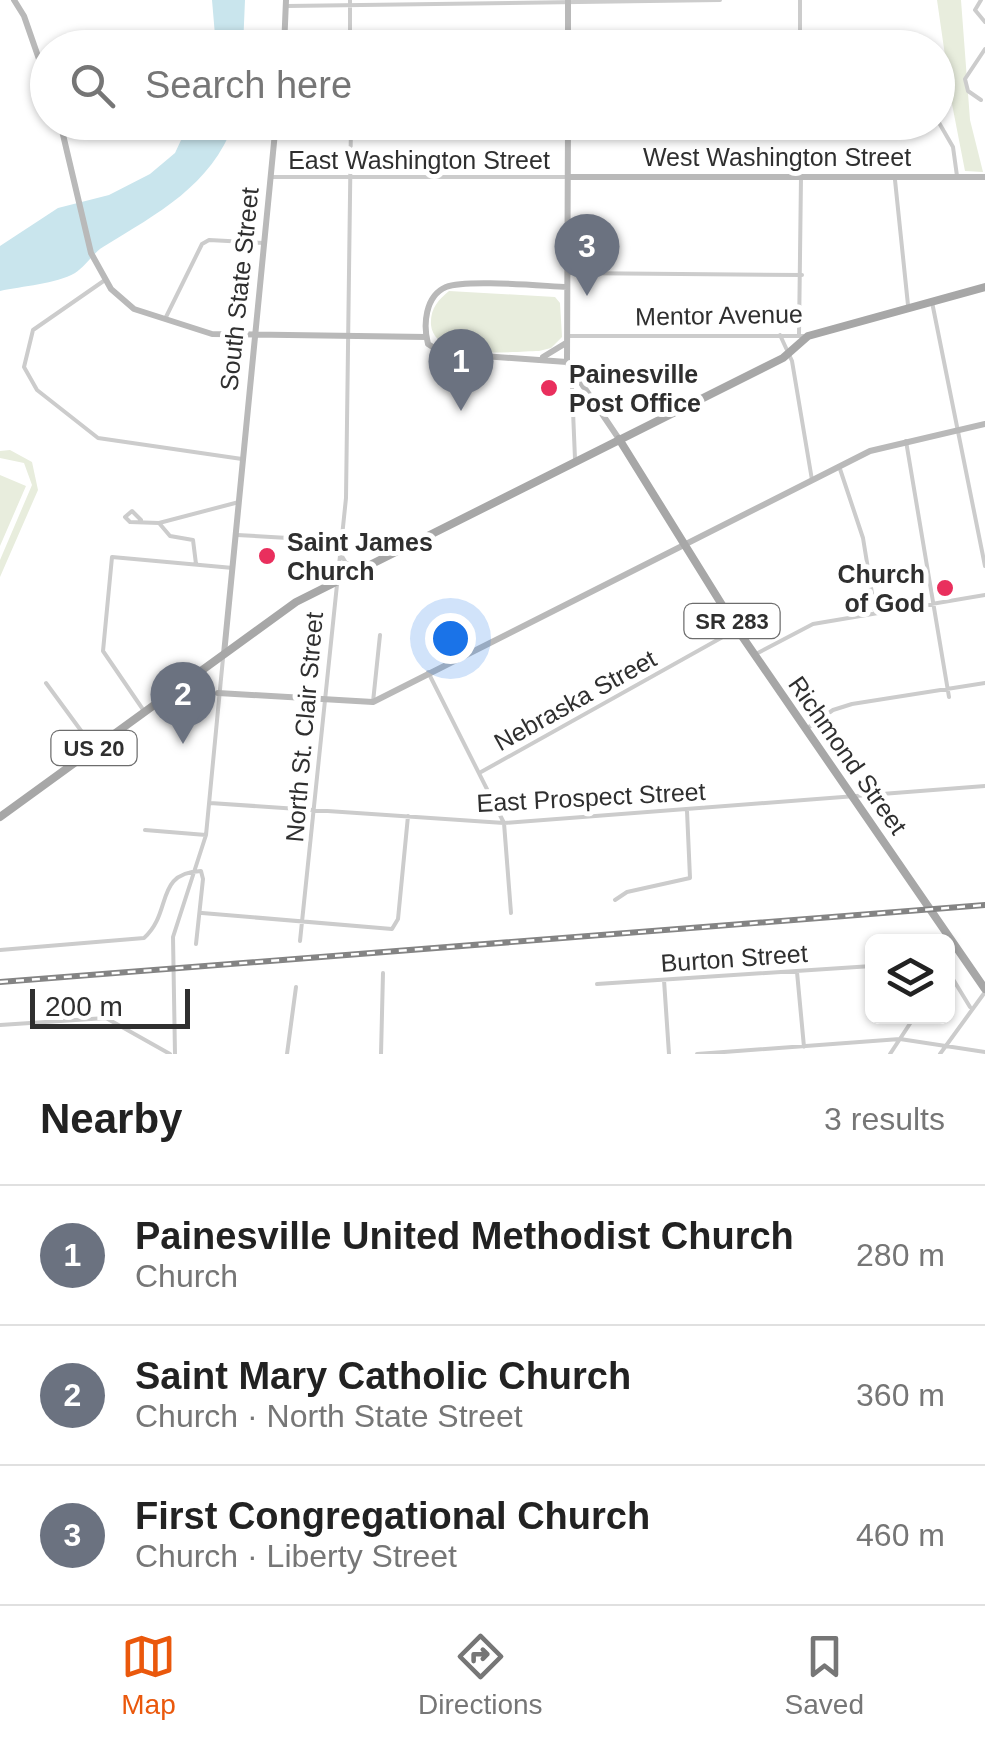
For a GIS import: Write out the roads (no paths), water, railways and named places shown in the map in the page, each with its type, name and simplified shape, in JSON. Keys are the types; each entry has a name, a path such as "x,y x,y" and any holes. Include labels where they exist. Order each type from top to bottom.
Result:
{"main road":[{"name":"Mentor Avenue","path":"804,335 985,286"},
{"name":"US 20","path":"0,817 278,612 788,354 804,335"},
{"name":"Richmond Street","path":"619,439 754,655 985,990"}],"street":[{"path":"14,0 30,33"},
{"path":"285,30 286,3 720,0"},
{"path":"800,0 800,30"},
{"path":"981,0 975,10 985,22"},
{"path":"568,2 568,30"},
{"path":"350,3 350,30"},
{"path":"981,100 968,91 964,78 985,49"},
{"path":"65,140 76,176 84,230 103,276 134,309 212,334 426,337"},
{"name":"South State Street","path":"224,654 274,140"},
{"name":"North St. Clair Street","path":"300,941 347,468 351,140"},
{"path":"567,286 452,286 438,292 428,310 426,337 432,348 442,353 542,357 567,362 568,140"},
{"path":"949,140 957,177"},
{"name":"East Washington Street","path":"270,176 568,177"},
{"path":"895,176 909,309"},
{"name":"West Washington Street","path":"568,177 985,177"},
{"path":"801,178 804,335"},
{"path":"164,321 202,244 210,240 264,243"},
{"path":"568,274 802,275"},
{"path":"103,276 34,330 24,367 29,379 49,401 98,438 242,459"},
{"path":"932,302 985,566"},
{"path":"780,335 788,354 812,480"},
{"name":"Mentor Avenue","path":"567,339 804,335"},
{"path":"542,357 567,339"},
{"name":"Richmond Street","path":"567,362 619,439"},
{"path":"575,463 572,387 576,375"},
{"path":"218,694 373,702 870,451 985,424"},
{"path":"906,441 949,696"},
{"path":"840,466 862,538 875,614"},
{"path":"142,520 159,523 218,504 239,502"},
{"path":"977,520 985,518"},
{"path":"159,523 170,536 193,540 196,564"},
{"path":"237,535 340,541"},
{"path":"338,551 352,566 364,567"},
{"path":"144,711 102,651 112,556 233,568"},
{"path":"754,655 813,624 985,595"},
{"name":"Nebraska Street","path":"481,772 737,629"},
{"path":"373,702 380,635"},
{"path":"0,1026 106,1018 173,1054 174,937 206,836 224,654"},
{"path":"428,672 504,823 511,913"},
{"path":"46,682 94,748"},
{"path":"806,729 833,710 852,704 985,683"},
{"name":"East Prospect Street","path":"210,803 504,823 985,786"},
{"path":"615,900 627,892 690,878 687,811"},
{"path":"200,913 392,928 398,920 408,816"},
{"path":"144,830 206,836"},
{"path":"0,950 144,938 180,871 201,872 203,879 196,944"},
{"name":"Burton Street","path":"598,984 865,967"},
{"path":"797,972 804,1046"},
{"path":"381,1054 383,973"},
{"path":"664,980 669,1054"},
{"path":"955,982 970,1007"},
{"path":"287,1054 296,987"},
{"path":"940,1054 985,990"},
{"path":"890,1054 910,1024"},
{"path":"697,1054 900,1039 985,1052"}],"water":[{"path":"212,0 245,0 244,30 215,30"},
{"path":"181,140 226,140 212,164 181,196 99,250 75,273 0,291 0,246 58,208 109,195 150,174 175,153"}],"railway":[{"path":"0,982 985,905"}],"place":[{"name":"First Congregational Church","path":"587,296"},
{"name":"Painesville Post Office","path":"549,388"},
{"name":"Painesville United Methodist Church","path":"461,411"},
{"name":"Saint James Church","path":"267,556"},
{"name":"Church of God","path":"945,588"},
{"name":"Saint Mary Catholic Church","path":"183,744"}]}
